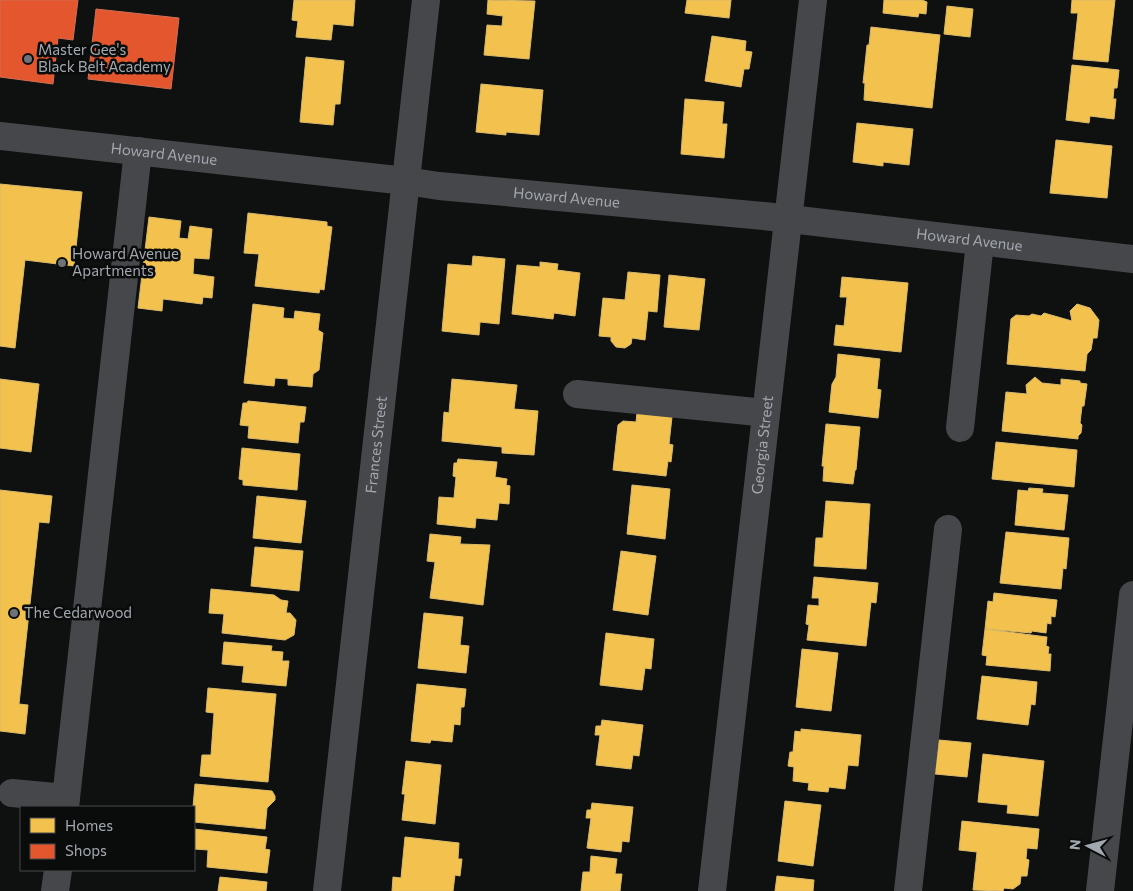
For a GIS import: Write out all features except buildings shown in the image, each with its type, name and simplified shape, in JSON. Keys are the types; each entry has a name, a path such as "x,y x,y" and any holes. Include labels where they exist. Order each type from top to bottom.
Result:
{"street":[{"name":"Frances Street","path":"327,891 426,0"},
{"name":"Georgia Street","path":"712,891 813,0"},
{"name":"Howard Avenue","path":"0,136 439,186 788,220 1133,259"},
{"path":"12,793 65,803 138,151"},
{"path":"960,428 980,242"},
{"path":"578,394 766,413"},
{"path":"908,891 948,529"},
{"path":"1100,891 1133,595"},
{"path":"55,891 58,871"}],"place":[{"name":"Master Gee's Black Belt Academy","path":"28,59"},
{"name":"Howard Avenue Apartments","path":"62,263"},
{"name":"The Cedarwood","path":"14,613"}]}
